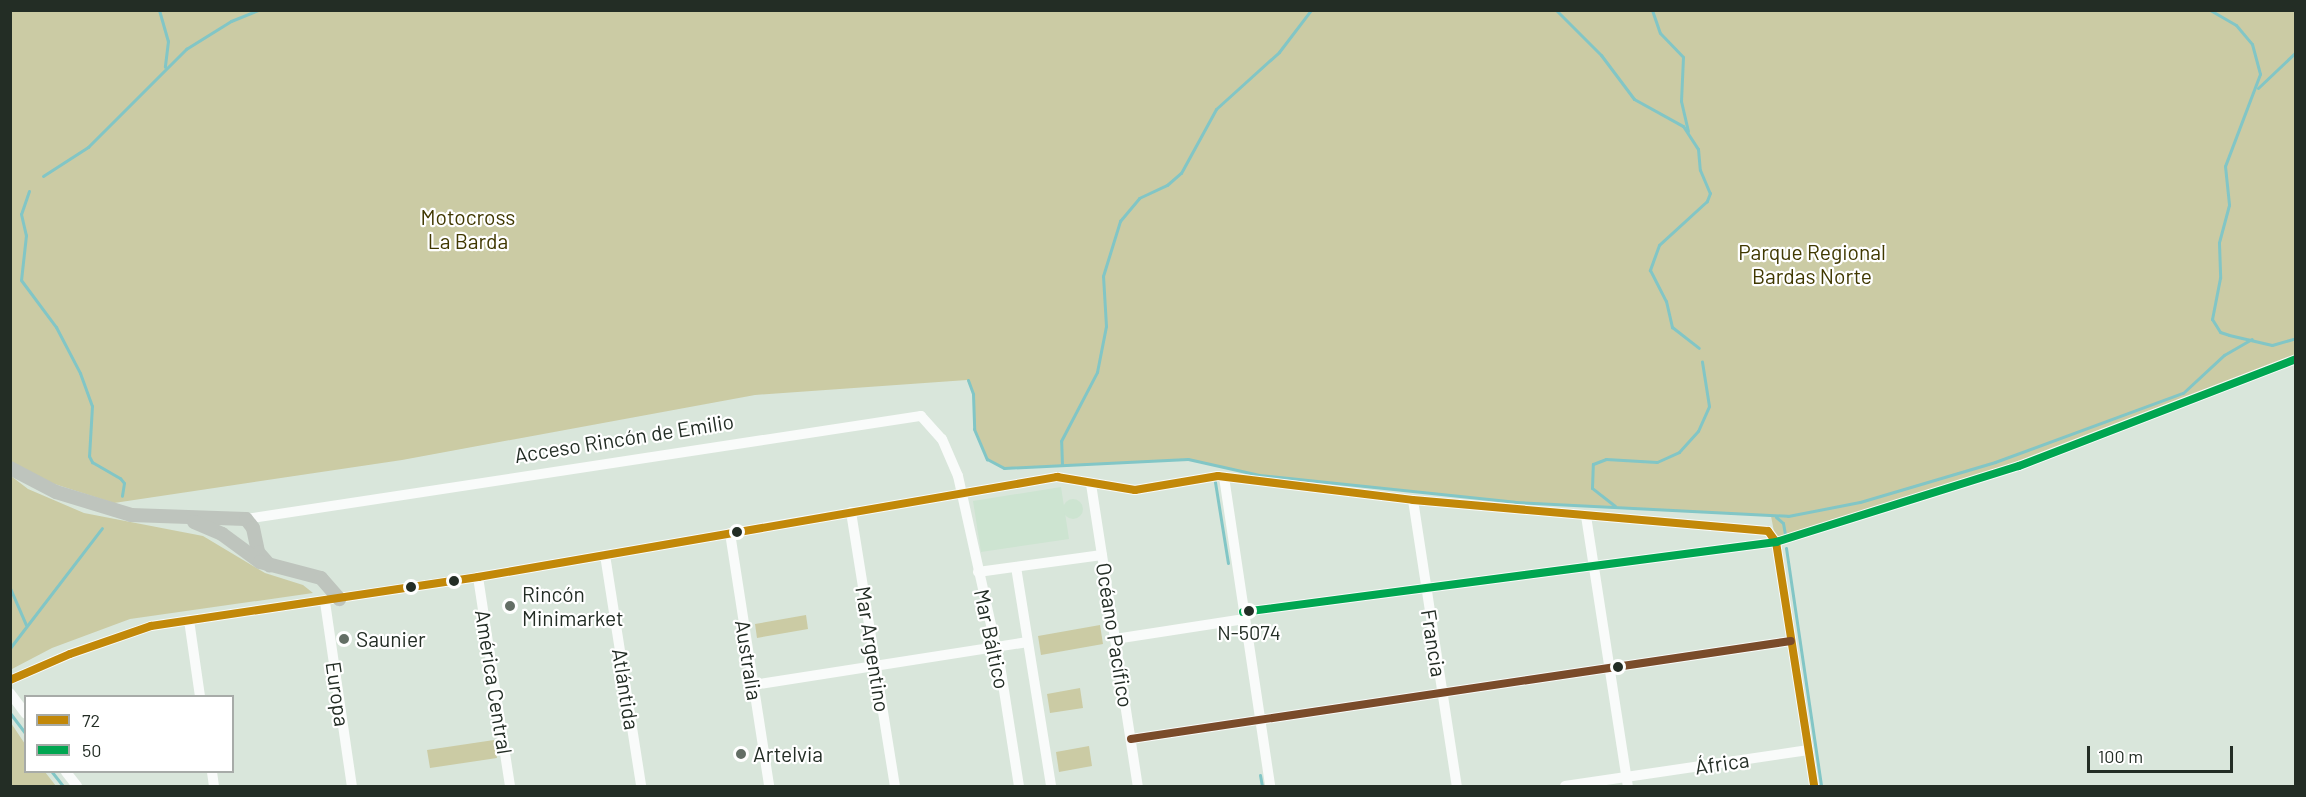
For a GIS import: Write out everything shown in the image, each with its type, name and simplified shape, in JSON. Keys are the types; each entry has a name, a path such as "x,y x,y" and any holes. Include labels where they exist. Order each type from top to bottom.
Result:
{"main road":[{"name":"Acceso Rincón de Emilio","path":"10,468 56,492 102,508 131,515 186,519 246,519"},
{"name":"Acceso Rincón de Emilio","path":"186,519 222,534 270,566 316,575 332,600"},
{"path":"246,519 253,528 258,552 270,566"}],"street":[{"path":"1115,639 1244,615 1426,588 1776,542 2019,466 2295,359"},
{"name":"Acceso Rincón de Emilio","path":"246,519 915,414 931,423 947,446 962,493"},
{"path":"10,680 131,630 189,620 478,577 1065,477 1091,484 1135,490 1224,477 1413,500 1760,529 1772,533 1776,542 1814,786"},
{"path":"1224,477 1270,786"},
{"name":"Océano Pacífico","path":"1091,484 1138,786"},
{"name":"Mar Báltico","path":"962,493 995,647 1019,786"},
{"name":"Francia","path":"1413,500 1457,786"},
{"name":"Mar Argentino","path":"851,512 895,786"},
{"path":"1586,516 1628,782"},
{"name":"Australia","path":"730,533 769,786"},
{"name":"Atlántida","path":"605,555 641,786"},
{"path":"978,572 1102,555"},
{"name":"Mar Báltico","path":"1016,567 1051,786"},
{"name":"América Central","path":"478,577 510,786"},
{"name":"Europa","path":"332,600 352,786"},
{"path":"189,620 200,695"},
{"path":"1131,739 1791,640"},
{"path":"753,685 1028,642"},
{"path":"10,693 24,711"},
{"name":"África","path":"1565,786 1628,782 1808,750"},
{"path":"67,773 77,786"}],"shaded area":[{"path":"1061,487 1069,539 981,552 973,501"},
{"path":"1073,499 1080,502 1083,509 1080,516 1073,519 1066,516 1063,509 1066,502"}],"green space":[{"name":"Parque Regional Bardas Norte","path":"10,11 2295,11 2295,359 2019,466 1776,542 1771,516 1515,502 1259,475 1188,459 1004,468 987,459 974,429 973,394 967,380 755,395 402,460 114,503 45,481 11,462"},
{"path":"11,476 28,489 84,513 203,536 265,573 303,585 313,593 130,619 52,648 12,669"},
{"path":"806,615 808,629 757,638 755,624"},
{"path":"1100,625 1103,644 1041,655 1038,636"},
{"path":"1080,688 1083,708 1050,713 1047,694"},
{"path":"11,723 24,742 24,773 46,773 56,786 11,786"},
{"path":"494,740 497,758 430,768 427,750"},
{"path":"1089,746 1092,766 1059,772 1056,752"}],"waterway":[{"path":"159,10 168,41 165,67"},
{"path":"43,176 88,147 186,49 231,21 258,10"},
{"path":"1062,465 1061,441 1097,372 1106,326 1103,276 1120,221 1139,198 1167,185 1181,173 1216,109 1279,52 1311,10"},
{"path":"1556,10 1601,55 1634,99 1683,126 1698,149 1700,170 1710,193 1707,201 1659,245 1650,270 1666,301 1672,327 1699,348"},
{"path":"1652,10 1660,33 1683,57 1681,101 1688,131"},
{"path":"2210,10 2236,25 2252,44 2260,74 2225,166 2229,205 2219,243 2220,278 2212,319 2220,332 2272,345 2296,338"},
{"path":"2258,88 2296,52"},
{"path":"29,191 21,214 26,235 21,280 56,327 80,373 92,406 89,456 92,462 120,478 124,483 122,496"},
{"path":"968,380 973,394 974,429 987,459 1004,468 1188,459 1259,475 1515,502 1788,516 1860,502 1995,462 2183,393 2224,355 2252,339"},
{"path":"1615,506 1592,488 1593,464 1606,459 1657,462 1679,452 1698,431 1709,406 1702,362"},
{"path":"1215,482 1228,563"},
{"path":"1776,517 1783,523 1785,534"},
{"path":"10,648 102,528"},
{"path":"1786,548 1821,786"},
{"path":"10,588 26,625"},
{"path":"10,713 24,731"},
{"path":"53,773 63,786"},
{"path":"1260,775 1262,786"}],"transit line":[{"name":"50","path":"1243,612 1776,542 2019,466 2296,359"},
{"name":"72","path":"10,680 70,654 151,626 478,577 1057,477 1135,490 1218,476 1413,500 1768,531 1776,542 1814,786"},
{"path":"1131,739 1791,641"}],"place":[{"name":"Rincón Minimarket","path":"510,606"},
{"name":"N-5074","path":"1249,611"},
{"name":"Saunier","path":"344,639"},
{"name":"Artelvia","path":"741,754"}],"park label":[{"name":"Motocross La Barda","path":"468,229"}]}
